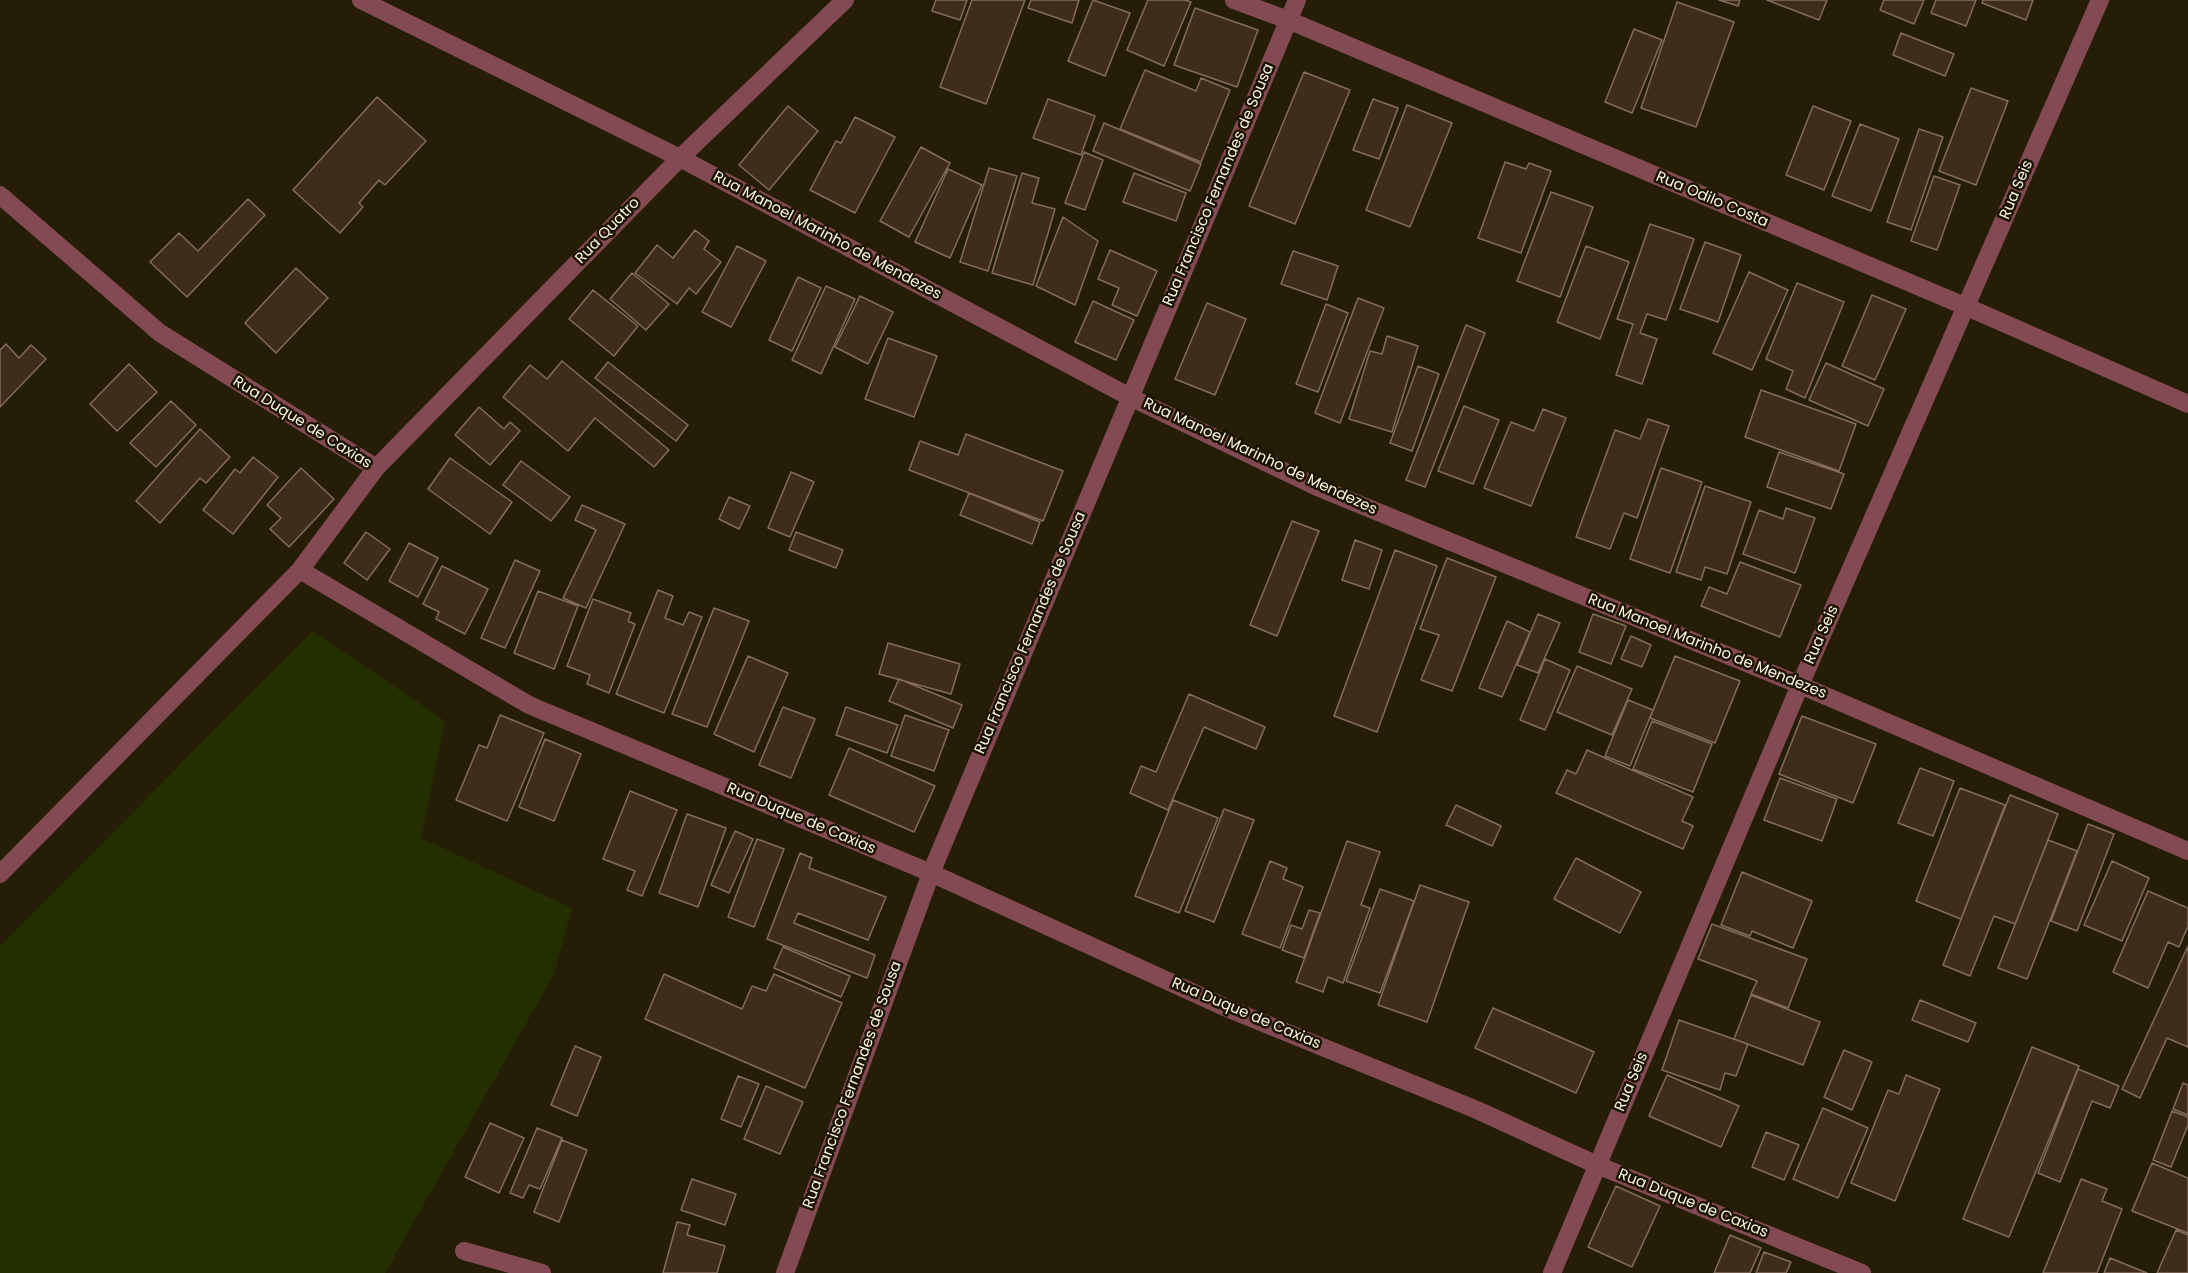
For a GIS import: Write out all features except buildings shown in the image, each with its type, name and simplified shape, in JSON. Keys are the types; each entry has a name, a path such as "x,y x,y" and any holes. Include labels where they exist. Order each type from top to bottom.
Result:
{"street":[{"name":"Rua Manoel Marinho de Mendezes","path":"361,0 680,158 1130,397 1317,487 1800,684 2188,851"},
{"name":"Rua Quatro","path":"376,468 680,158 844,0"},
{"name":"Rua Odilo Costa","path":"1234,0 1288,20 1966,307 2188,404"},
{"name":"Rua Francisco Fernandes de Sousa","path":"785,1273 931,873 1297,0"},
{"name":"Rua Seis","path":"1552,1273 1800,684 2100,0"},
{"name":"Rua Duque de Caxias","path":"0,195 160,333 376,468 300,570 530,705 931,873 1229,1009 1477,1110 1597,1165 1862,1273"},
{"path":"0,874 300,570"},
{"path":"464,1251 542,1273"}],"green space":[{"path":"313,631 445,721 421,838 572,908 554,974 385,1273 0,1273 0,946"}]}
